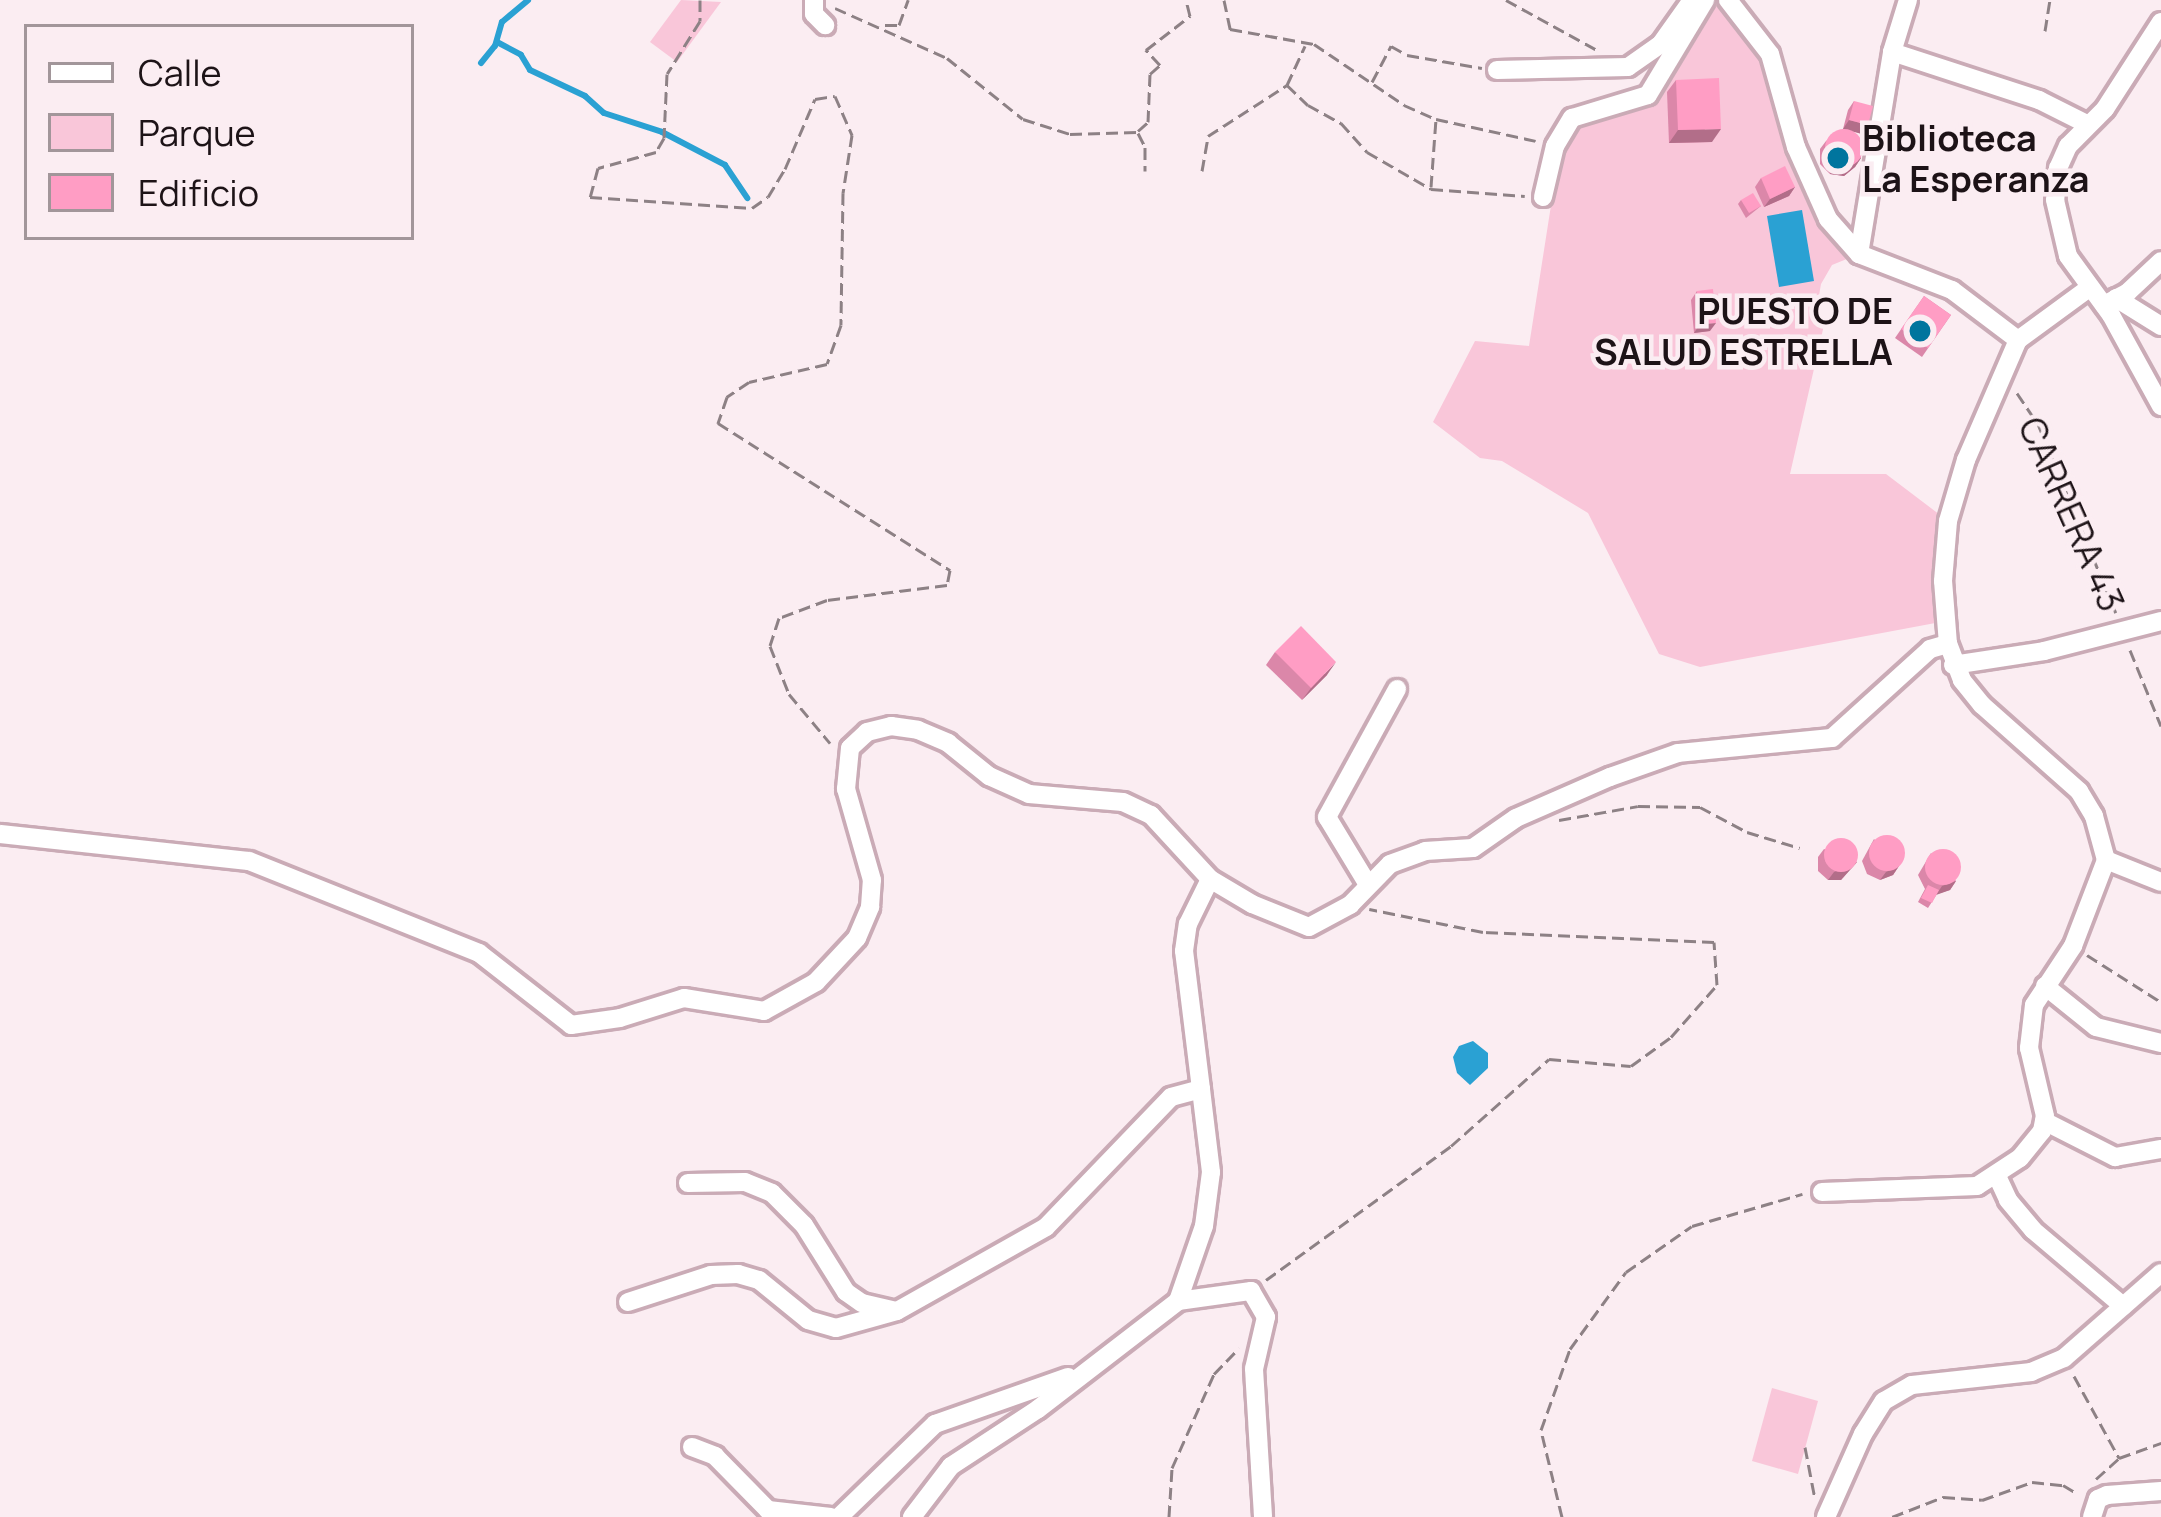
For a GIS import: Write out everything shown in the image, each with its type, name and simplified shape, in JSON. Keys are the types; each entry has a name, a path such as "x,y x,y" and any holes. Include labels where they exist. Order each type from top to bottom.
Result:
{"street":[{"path":"1497,70 1628,67 1660,44 1692,0"},
{"path":"1543,197 1556,146 1572,118 1648,94 1705,0"},
{"path":"1728,0 1770,54 1796,147 1828,219 1859,254 1952,290 2018,340"},
{"path":"1859,254 1892,52 1908,0"},
{"path":"816,2 814,14 825,25"},
{"path":"2161,22 2105,109 2087,124 2058,167 2055,200 2068,256 2089,288 2161,326"},
{"path":"1892,52 2039,100 2087,124"},
{"path":"2110,301 2161,261"},
{"path":"1822,1192 1977,1186 2037,1143 2044,1120 2030,1048 2034,1005 2073,946 2106,860 2094,816 2079,791 1982,706 1953,664 1943,581 1948,521 1966,460 2018,340 2089,288"},
{"path":"2110,301 2161,406"},
{"path":"1953,664 2044,651 2161,621"},
{"path":"0,833 249,861 478,953 571,1025 620,1018 684,998 764,1011 816,982 857,938 870,907 872,880 846,789 850,748 867,731 891,726 918,730 948,743 1014,789 1124,802 1151,815 1210,879 1292,924 1324,922 1350,905 1390,864 1424,851 1473,848 1516,818 1678,753 1832,738 1930,649 1948,644"},
{"path":"1367,883 1327,817 1397,689"},
{"path":"2106,860 2161,882"},
{"path":"1178,1301 1204,1226 1211,1172 1184,951 1188,924 1210,879"},
{"path":"2045,986 2096,1027 2161,1043"},
{"path":"628,1302 711,1275 738,1274 759,1280 808,1320 826,1327 897,1311 1046,1227 1171,1096 1202,1089"},
{"path":"2044,1120 2092,1150 2115,1157 2161,1149"},
{"path":"1997,1176 2008,1200 2033,1230 2123,1306"},
{"path":"688,1183 745,1181 772,1193 804,1225 846,1292 862,1303 897,1311"},
{"path":"1821,1510 1862,1434 1884,1401 1899,1390 2031,1372 2064,1358 2161,1273"},
{"path":"912,1517 950,1466 1038,1409 1178,1301 1251,1291 1266,1317 1254,1369 1263,1517"},
{"path":"692,1447 726,1465 767,1510 835,1517 935,1424 1084,1371"},
{"path":"2092,1517 2098,1498 2161,1491"}],"path":[{"path":"700,0 700,20 667,74 664,138 656,152 598,168 590,196 752,208 768,197 785,169 815,100 835,96 848,117 852,135 843,193 841,325 827,364 749,382 727,397 718,423 950,571 947,585 827,600 779,618 770,646 789,694 847,763"},
{"path":"884,25 899,25 908,0"},
{"path":"816,2 884,25 973,74 978,88 1023,119 1070,134 1137,132 1148,122 1150,74 1160,65 1146,50 1190,16 1186,0"},
{"path":"1224,0 1226,22 1250,35 1314,44 1371,83 1436,118 1556,146"},
{"path":"1506,0 1628,67"},
{"path":"2045,31 2050,0"},
{"path":"1202,171 1208,136 1287,85 1306,44"},
{"path":"1371,83 1391,46 1407,55 1497,70"},
{"path":"1287,85 1308,105 1341,123 1367,152 1431,188 1543,197"},
{"path":"1431,188 1436,118"},
{"path":"1137,132 1145,147 1145,171"},
{"name":"CARRERA 43","path":"2003,373 2038,424 2094,548 2161,726"},
{"path":"1556,821 1638,806 1700,807 1747,832 1800,848"},
{"path":"1251,1291 1451,1146 1549,1059 1630,1066 1671,1037 1717,985 1714,943 1484,932 1350,905"},
{"path":"2073,946 2161,1003"},
{"path":"1562,1517 1541,1430 1570,1349 1626,1272 1692,1226 1785,1195 1822,1192"},
{"path":"1169,1517 1172,1468 1214,1374 1247,1340"},
{"path":"2064,1358 2120,1458"},
{"path":"1892,1517 1943,1496 1982,1500 2032,1482 2063,1485 2082,1496 2120,1458 2161,1443"},
{"path":"1805,1447 1821,1510"}],"green space":[{"path":"681,0 721,2 677,62 650,42"},
{"path":"1705,0 1728,0 1770,54 1796,147 1859,254 1832,265 1821,284 1817,307 1824,325 1790,474 1886,474 1948,521 1946,621 1700,667 1659,654 1588,513 1502,461 1480,458 1433,422 1475,341 1529,346 1552,199 1543,197 1572,118 1648,95"},
{"path":"1772,1388 1818,1401 1798,1474 1752,1461"}],"water":[{"path":"1802,210 1814,281 1779,287 1767,216"},
{"path":"1473,1041 1488,1053 1488,1068 1470,1085 1457,1073 1453,1057 1459,1046"}],"building":[{"path":"1719,78 1721,129 1678,130 1676,80"},
{"path":"1854,101 1873,106 1868,125 1849,120"},
{"name":"Biblioteca La Esperanza","path":"1844,129 1857,135 1863,148 1857,161 1844,167 1831,161 1825,148 1831,135"},
{"path":"1785,166 1795,187 1770,199 1761,178"},
{"path":"1753,193 1761,206 1749,213 1741,200"},
{"path":"1713,289 1716,323 1700,324 1697,291"},
{"name":"PUESTO DE SALUD ESTRELLA","path":"1924,296 1951,315 1928,348 1901,329"},
{"path":"1301,626 1336,662 1311,688 1275,652"},
{"path":"1887,835 1900,840 1905,853 1900,866 1887,871 1874,866 1869,853 1874,840"},
{"path":"1841,838 1853,843 1858,855 1853,867 1841,872 1829,867 1824,855 1829,843"},
{"path":"1943,849 1956,854 1961,867 1956,880 1943,885 1930,880 1925,867 1930,854"},
{"path":"1928,885 1939,890 1932,903 1921,898"}],"waterway":[{"path":"481,63 495,46 502,22 528,0"},
{"path":"497,42 521,55 530,70 585,96 604,113 662,132 725,165 747,198"}],"place":[{"name":"Biblioteca La Esperanza","path":"1838,158"},
{"name":"PUESTO DE SALUD ESTRELLA","path":"1920,331"}]}
